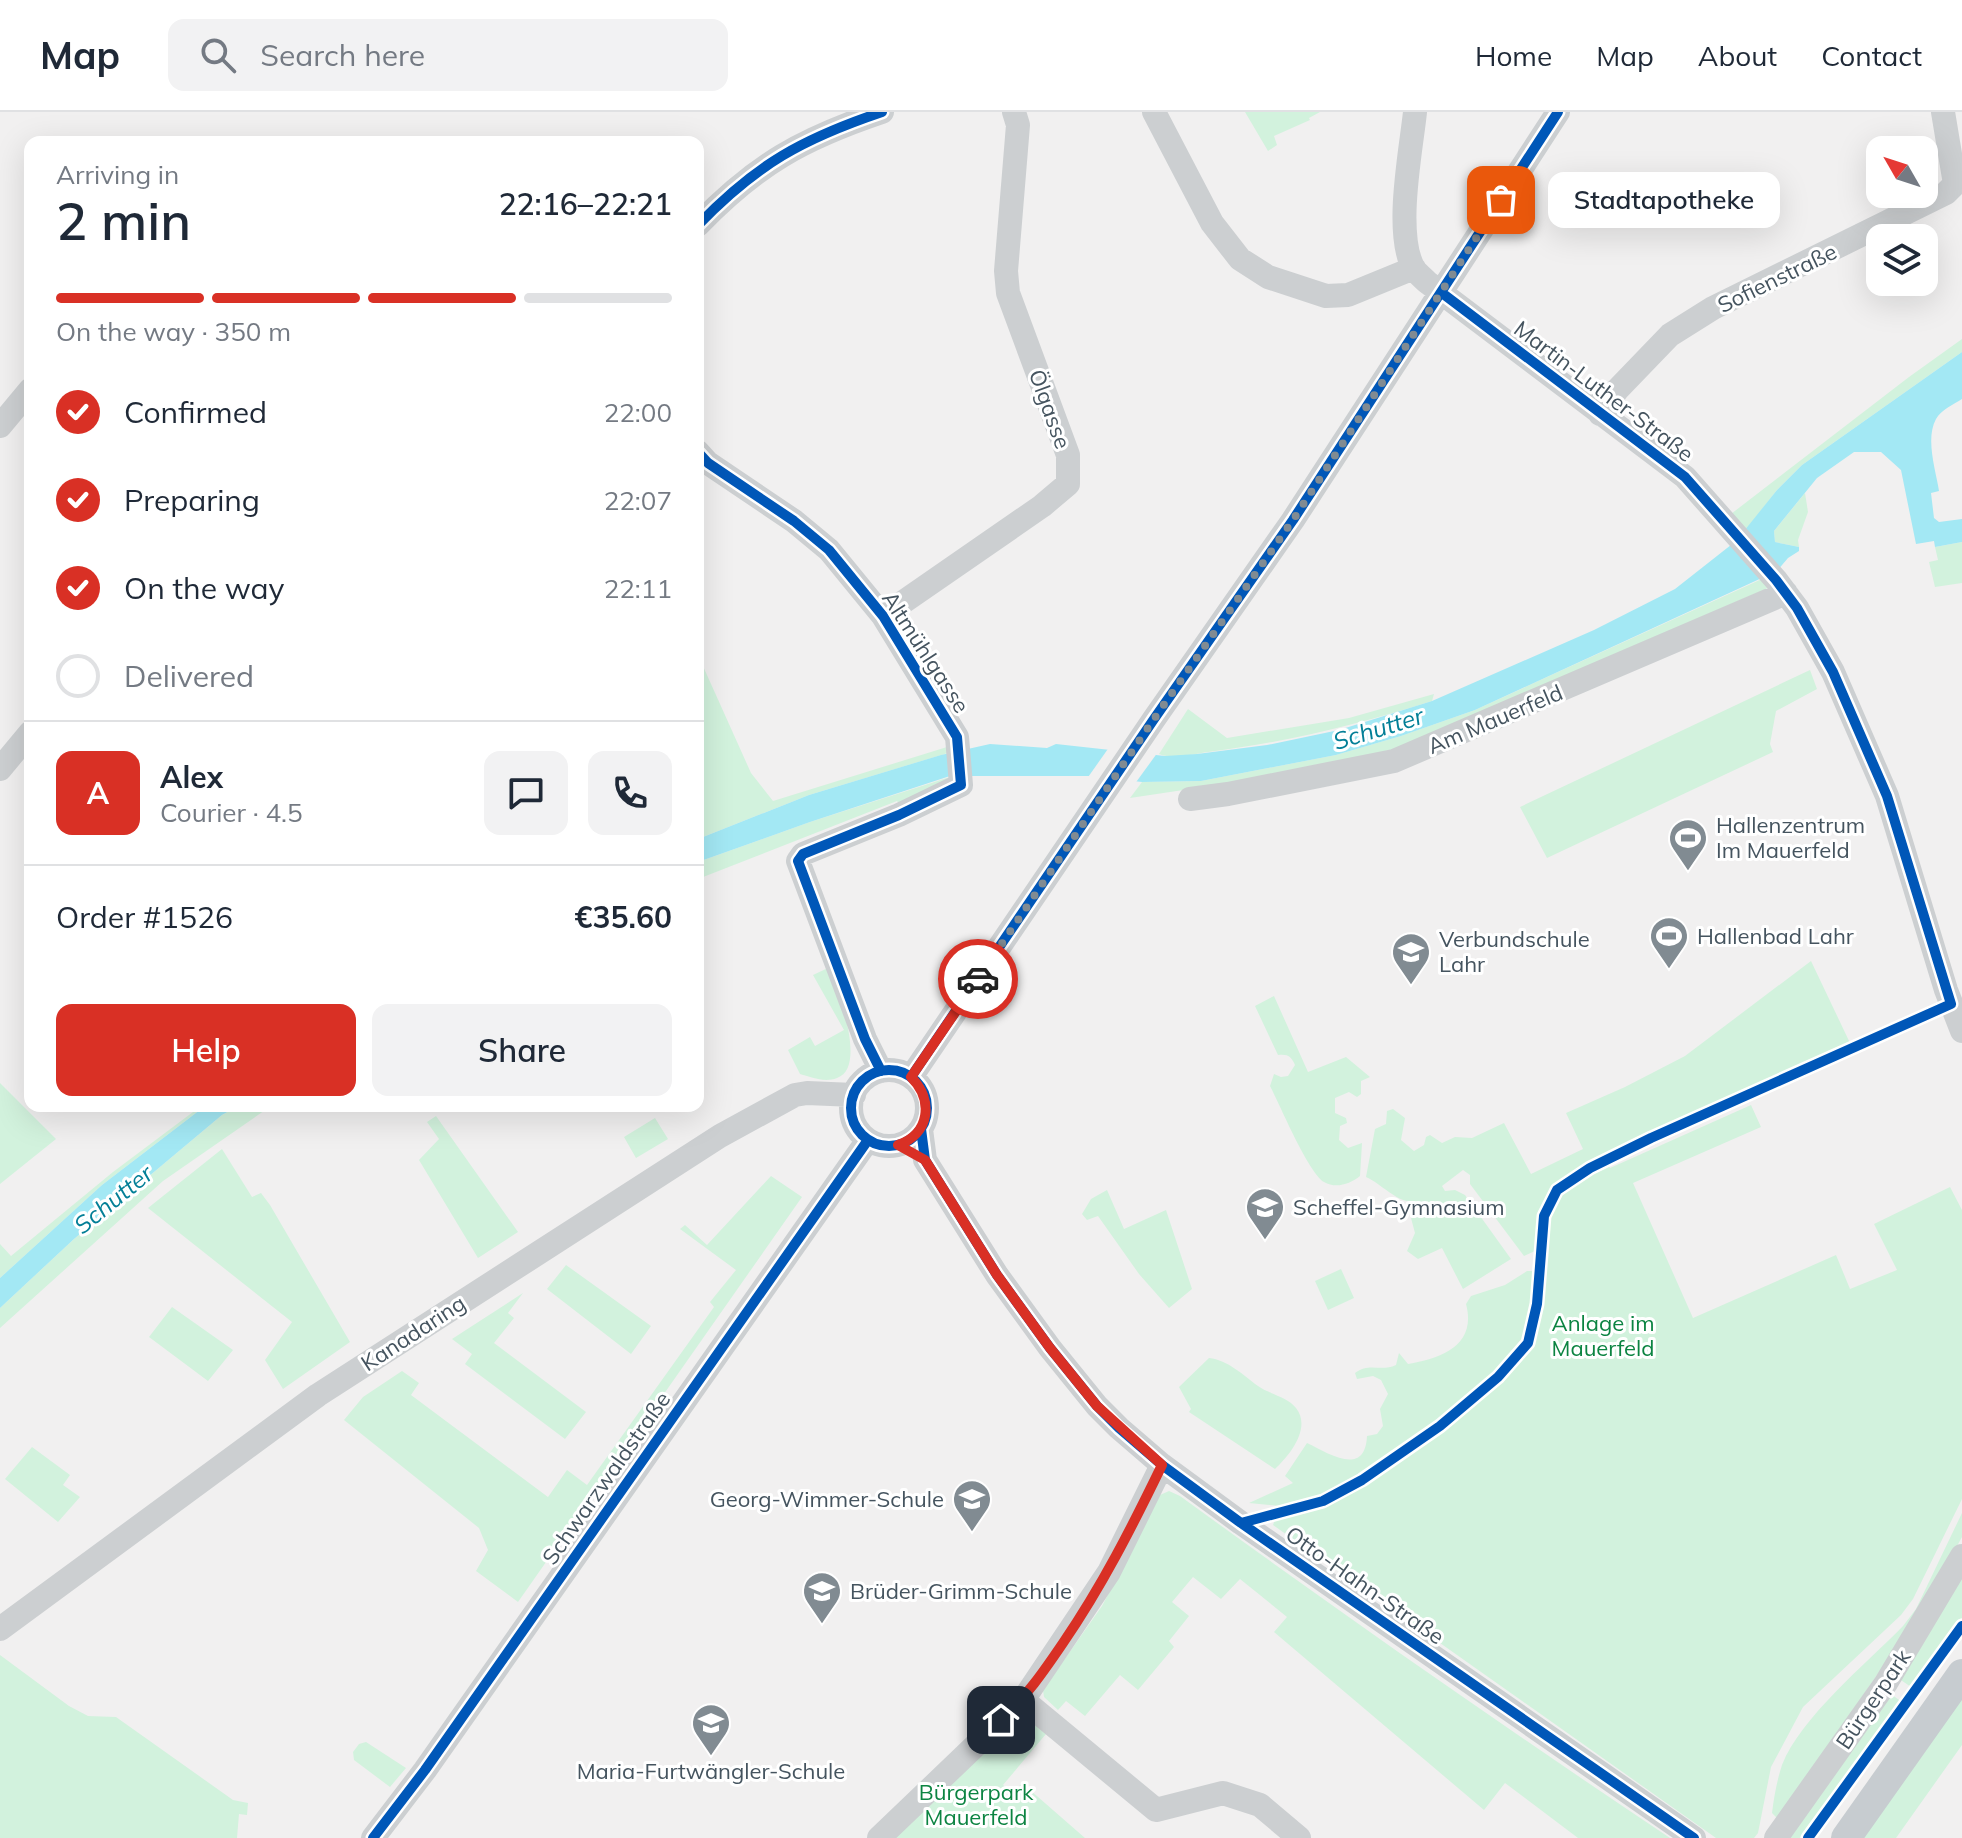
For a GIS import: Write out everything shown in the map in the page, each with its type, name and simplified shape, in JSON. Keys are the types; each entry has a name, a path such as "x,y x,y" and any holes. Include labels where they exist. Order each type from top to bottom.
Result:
{"main road":[{"path":"1846,1838 1962,1674"}],"street":[{"path":"704,219 751,175 784,152 834,128 882,112"},
{"name":"Ölgasse","path":"883,616 1042,506 1068,484 1068,455 1008,293 1006,271 1018,125 1014,112"},
{"path":"1154,112 1212,223 1240,259 1268,277 1326,296 1348,295 1414,268 1404,213 1415,112"},
{"path":"911,1077 1293,520 1558,112"},
{"name":"Sofienstraße","path":"1600,414 1617,390 1680,328 1713,308 1946,193 1955,184 1943,112"},
{"name":"Martin-Luther-Straße","path":"1414,268 1442,293 1685,477 1781,586 1833,672 1887,796 1946,990 1962,1031"},
{"path":"0,426 24,397"},
{"name":"Altmühlgasse","path":"704,459 794,521 829,550 883,616 957,737 961,781 899,815 803,854 798,861 865,1039 881,1071"},
{"name":"Am Mauerfeld","path":"1190,799 1394,761 1781,586"},
{"path":"0,769 24,740"},
{"path":"892,1070 911,1077 925,1095 927,1107 921,1129 907,1142 898,1145 888,1146 868,1140 853,1120 854,1095 869,1076 881,1071 892,1070"},
{"name":"Kanadaring","path":"0,1629 318,1395 707,1144 795,1095 854,1095"},
{"name":"Otto-Hahn-Straße","path":"921,1129 925,1160 991,1266 1050,1348 1097,1406 1162,1465 1241,1523 1694,1838"},
{"name":"Schwarzwaldstraße","path":"373,1838 422,1775 868,1140"},
{"name":"Otto-Hahn-Straße","path":"898,1145 925,1160"},
{"path":"879,1838 1023,1700 1109,1572 1162,1465"},
{"name":"Bürgerpark","path":"1776,1838 1886,1683 1962,1556"},
{"path":"1023,1700 1156,1810 1223,1793 1260,1805 1299,1838"}],"green space":[{"path":"1245,112 1320,112 1310,120 1274,136 1277,145 1268,151"},
{"path":"1962,339 1962,352 1802,465 1777,490 1745,531 1731,514 1909,377"},
{"path":"1805,493 1808,512 1798,540 1799,547 1775,542 1774,531"},
{"path":"1962,542 1962,583 1935,587 1929,562 1938,560 1935,547"},
{"path":"1764,578 1771,585 1766,589 1398,748 1297,773 1130,798 1142,782 1201,781 1336,755 1401,736 1475,710"},
{"path":"704,668 751,773 773,801 947,747 948,753 809,795 704,837"},
{"path":"1810,670 1817,689 1776,711 1770,744 1773,752 1547,858 1520,807"},
{"path":"1434,694 1432,701 1294,738 1184,756 1159,754 1188,709 1227,738 1349,718"},
{"path":"953,776 902,807 897,801 704,877 704,860"},
{"name":"Anlage im Mauerfeld","path":"1811,961 1850,1043 1603,1154 1610,1168 1751,1105 1761,1127 1633,1183 1693,1318 1836,1255 1850,1289 1897,1270 1874,1224 1950,1187 1962,1210 1962,1499 1913,1599 1901,1615 1803,1707 1771,1767 1758,1833 1754,1838 1716,1838 1273,1525 1280,1506 1249,1503 1293,1483 1285,1476 1307,1443 1344,1459 1360,1456 1365,1449 1367,1436 1377,1434 1383,1426 1380,1409 1388,1394 1381,1380 1373,1376 1357,1379 1355,1373 1365,1368 1396,1365 1399,1353 1408,1364 1444,1353 1454,1347 1466,1330 1466,1304 1471,1296 1505,1285 1527,1271 1534,1271 1535,1251 1524,1256 1470,1184 1470,1175 1463,1170 1442,1186 1445,1191 1455,1190 1465,1195 1511,1259 1463,1289 1442,1248 1418,1259 1407,1251 1415,1233 1411,1218 1417,1209 1412,1202 1366,1177 1375,1129 1386,1124 1387,1111 1393,1109 1405,1118 1401,1140 1414,1151 1424,1145 1426,1137 1430,1135 1442,1143 1455,1137 1472,1138 1504,1123 1531,1174 1583,1149 1566,1113 1685,1056"},
{"path":"830,967 848,1027 850,1060 846,1071 837,1078 822,1080 800,1074 788,1050 810,1037 815,1046 844,1030 813,975"},
{"path":"1274,996 1308,1072 1346,1057 1370,1077 1361,1081 1361,1094 1357,1097 1349,1092 1335,1098 1335,1113 1346,1118 1347,1123 1340,1126 1339,1140 1348,1148 1362,1143 1360,1176 1347,1183 1329,1184 1317,1176 1270,1086 1274,1074 1288,1076 1295,1065 1289,1056 1278,1055 1255,1006"},
{"path":"0,1083 24,1107 24,1112 29,1112 56,1139 0,1184"},
{"path":"193,1112 197,1112 102,1185 0,1278 0,1244 11,1256 113,1172"},
{"path":"227,1112 262,1112 163,1181 0,1328 0,1308 74,1239"},
{"path":"436,1116 518,1232 478,1258 419,1160 439,1139 427,1122"},
{"path":"655,1118 668,1139 636,1158 624,1137"},
{"path":"222,1149 252,1197 261,1193 270,1205 350,1342 283,1389 265,1360 292,1322 148,1208"},
{"path":"771,1176 802,1197 518,1602 476,1571 488,1550 479,1528 344,1420 363,1397 402,1371 419,1383 411,1395 548,1497 567,1470 587,1485 714,1307 710,1302 736,1270 680,1229 685,1225 707,1245"},
{"path":"1107,1190 1124,1229 1166,1210 1192,1289 1169,1308 1139,1274 1098,1216 1087,1220 1082,1214 1091,1199"},
{"path":"566,1265 651,1326 631,1354 547,1289"},
{"path":"1341,1269 1354,1298 1328,1310 1315,1281"},
{"path":"523,1293 508,1313 514,1318 494,1343 586,1412 565,1439 465,1364 472,1354 452,1339"},
{"path":"172,1307 233,1350 208,1381 149,1337"},
{"path":"1209,1358 1229,1365 1296,1408 1300,1416 1300,1433 1292,1449 1275,1469 1189,1412 1191,1409 1179,1387"},
{"path":"32,1447 70,1475 63,1485 80,1497 58,1522 5,1479"},
{"path":"1169,1491 1670,1838 1578,1838 1505,1783 1484,1810 1274,1632 1287,1617 1240,1579 1221,1599 1193,1577 1172,1602 1189,1616 1169,1641 1174,1647 1138,1690 1120,1675 1085,1716 1066,1701 1058,1710 1044,1697 1043,1690 1102,1606 1160,1495"},
{"path":"1962,1513 1962,1537 1921,1611 1778,1819 1772,1813 1775,1795 1782,1765 1791,1747 1819,1710 1916,1609"},
{"path":"1962,1571 1962,1618 1911,1687 1898,1678"},
{"path":"0,1655 69,1706 88,1716 116,1717 233,1800 248,1803 247,1815 239,1814 237,1838 0,1838"},
{"path":"1888,1692 1902,1702 1800,1838 1786,1838"},
{"path":"1962,1695 1962,1745 1896,1838 1860,1838"},
{"name":"Bürgerpark Mauerfeld","path":"1019,1712 1046,1734 1003,1785 1013,1793 1022,1783 1085,1838 893,1838"},
{"path":"366,1742 406,1768 390,1787 354,1760 353,1752 359,1744"}],"water":[{"name":"Schutter","path":"1962,352 1962,399 1941,413 1931,436 1939,491 1931,493 1934,518 1939,522 1962,519 1962,542 1935,547 1934,541 1916,544 1901,470 1881,452 1854,452 1817,478 1774,531 1775,542 1799,547 1799,551 1777,571 1475,710 1336,755 1201,781 1142,782 1089,776 950,776 704,860 704,837 809,795 941,755 990,744 1047,748 1056,744 1165,756 1197,754 1267,745 1339,730 1432,701 1594,630 1675,589 1736,541 1777,490 1802,465"},
{"name":"Schutter","path":"197,1112 227,1112 74,1239 0,1308 0,1278 102,1185"}],"pier":[{"path":"1110,746 1158,752 1134,785 1086,780"}],"cycle path":[{"path":"704,219 740,185 782,156 828,132 882,112"},
{"path":"911,1077 1293,520 1558,112"},
{"path":"1241,1523 1323,1501 1362,1480 1440,1426 1498,1377 1528,1343 1537,1304 1544,1216 1557,1190 1590,1168 1651,1138 1951,1004 1887,796 1833,672 1797,608 1685,477 1442,293"},
{"path":"704,459 794,521 829,550 883,616 957,737 961,785 899,815 803,854 798,861 865,1039 881,1071"},
{"path":"889,1070 903,1073 916,1081 924,1094 927,1108 924,1122 916,1135 903,1143 889,1146 875,1143 862,1135 854,1122 851,1108 854,1094 862,1081 875,1073 889,1070"},
{"path":"921,1129 925,1160 997,1275 1050,1348 1119,1428 1162,1465 1241,1523 1694,1838"},
{"path":"373,1838 425,1770 868,1140"},
{"path":"1808,1838 1962,1626"}],"way so far":[{"path":"978,979 1293,520 1501,200"}],"place":[{"name":"Stadtapotheke","path":"1501,200"},
{"name":"Hallenzentrum Im Mauerfeld","path":"1688,872"},
{"name":"Hallenbad Lahr","path":"1669,970"},
{"name":"Verbundschule Lahr","path":"1411,986"},
{"name":"Scheffel-Gymnasium","path":"1265,1241"},
{"name":"Georg-Wimmer-Schule","path":"972,1533"},
{"name":"Brüder-Grimm-Schule","path":"822,1625"},
{"name":"Maria-Furtwängler-Schule","path":"711,1757"}],"route":[{"path":"978,979 911,1077 925,1095 926,1118 915,1136 898,1145 925,1160 997,1275 1097,1406 1162,1465 1091,1602 1023,1700 1001,1720"}]}
